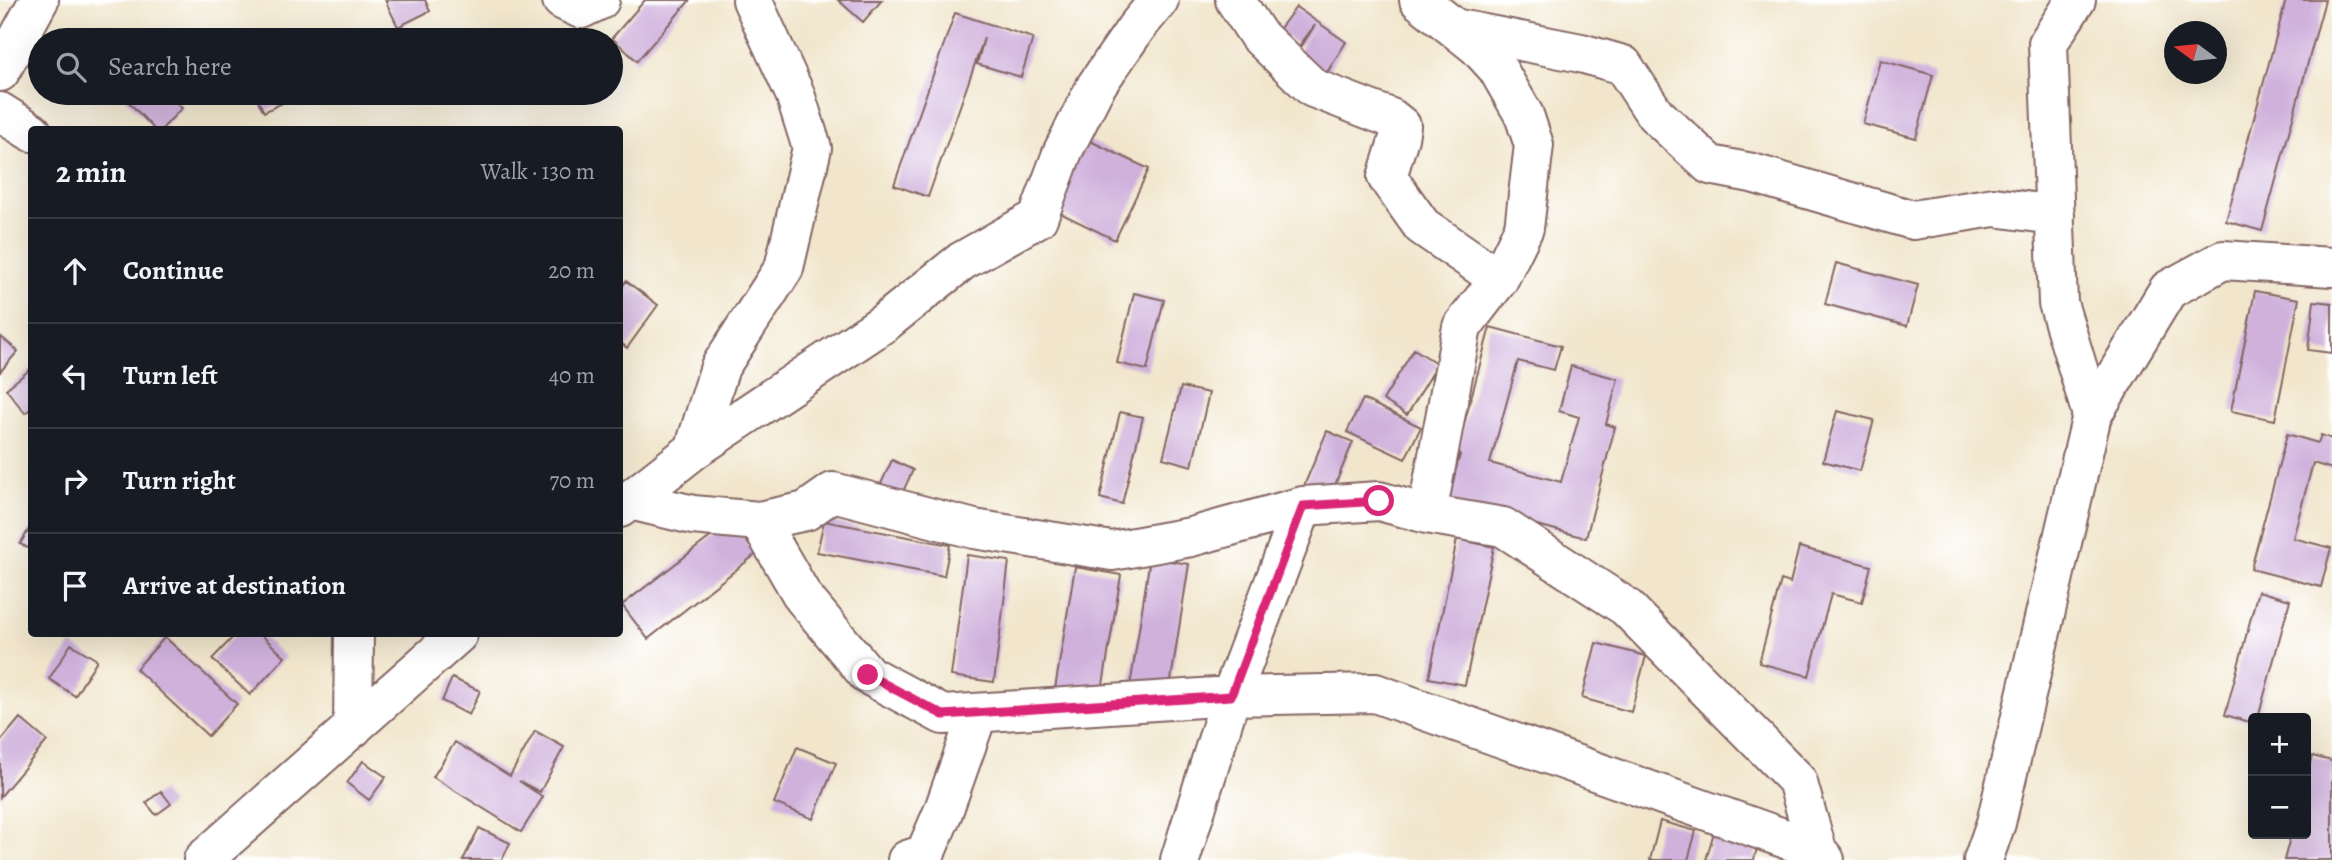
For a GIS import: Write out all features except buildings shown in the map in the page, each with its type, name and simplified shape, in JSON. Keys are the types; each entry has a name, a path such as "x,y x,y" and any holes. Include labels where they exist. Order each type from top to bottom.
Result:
{"street":[{"path":"0,72 38,0"},
{"path":"562,0 581,9 600,0"},
{"path":"694,450 720,367 784,268 812,148 796,94 752,0"},
{"path":"625,504 694,450 884,323 962,261 1038,218 1063,151 1096,86 1159,0"},
{"path":"1235,0 1258,35 1313,88 1391,118 1401,126 1387,177 1422,226 1499,279"},
{"path":"1419,0 1477,46 1497,68 1524,115 1534,145 1524,228 1499,279 1462,327 1427,513"},
{"path":"2076,0 2048,43 2057,303 2092,415"},
{"path":"1454,28 1581,53 1623,65 1655,114 1710,165 1752,173 1913,220 1994,207 2055,215"},
{"path":"0,112 28,130"},
{"path":"1983,860 1996,822 2092,415 2168,290 2223,260 2332,267"},
{"path":"625,504 693,515 759,521 806,511 834,492 974,529 1112,551 1191,537 1303,506 1379,501 1503,527 1626,607 1797,780 1821,855"},
{"path":"1180,860 1231,696 1303,506"},
{"path":"759,521 803,597 868,675 943,715 1231,696 1375,693 1821,855"},
{"path":"353,728 354,637"},
{"path":"203,860 455,637"},
{"path":"907,860 925,853 943,812 978,713"}],"route":[{"path":"868,675 943,715 1231,696 1303,506 1379,501"}]}
